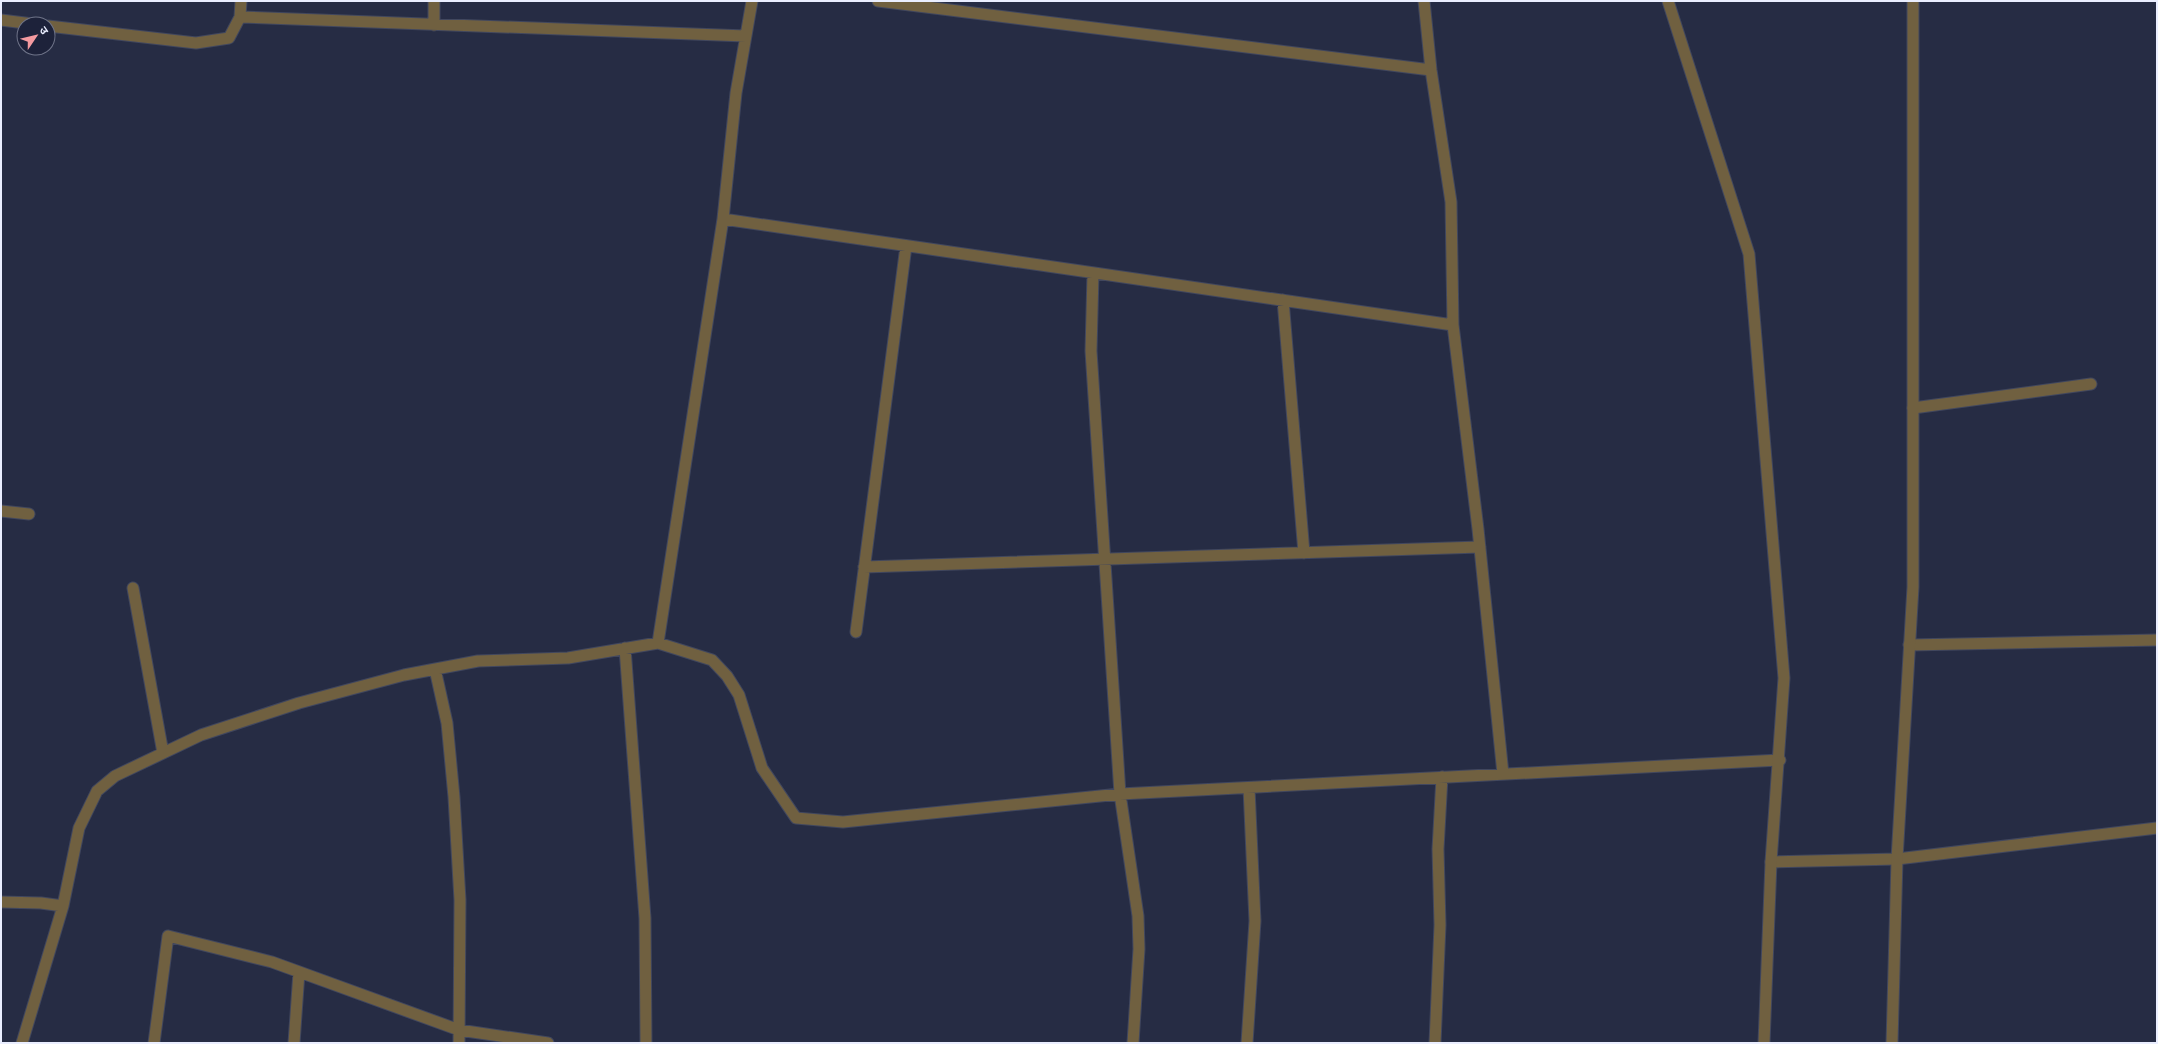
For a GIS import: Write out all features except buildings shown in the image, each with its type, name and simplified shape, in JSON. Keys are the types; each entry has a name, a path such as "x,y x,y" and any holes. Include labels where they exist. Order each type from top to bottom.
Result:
{"street":[{"path":"56,27 196,43 229,38 240,16 241,1"},
{"path":"434,1 434,24"},
{"path":"658,643 723,219 736,93 752,1"},
{"path":"878,1 1431,70"},
{"path":"1424,1 1431,70 1451,202 1453,325 1480,547 1502,774"},
{"path":"1668,1 1749,254 1784,678 1780,760 1771,862 1764,1043"},
{"path":"1892,1043 1897,859 1913,586 1913,1"},
{"path":"240,16 746,36"},
{"path":"1,20 16,22"},
{"path":"723,219 1093,274 1453,325"},
{"path":"856,632 906,246"},
{"path":"1093,274 1091,351 1120,794 1138,916 1140,950 1133,1043"},
{"path":"1284,300 1304,553"},
{"path":"1912,408 2091,384"},
{"path":"1,511 29,514"},
{"path":"864,567 1480,547"},
{"path":"133,588 163,753"},
{"path":"1909,645 2157,640"},
{"path":"22,1043 63,906 79,828 97,791 115,776 201,735 299,703 404,675 478,661 568,658 658,643 682,649 712,660 727,676 739,695 762,768 796,818 844,822 1120,794 1780,760"},
{"path":"625,648 645,918 646,1043"},
{"path":"435,669 447,724 454,797 460,900 459,1043"},
{"path":"1435,1043 1440,925 1438,849 1442,777"},
{"path":"1247,1043 1255,921 1249,788"},
{"path":"1771,862 1897,859 2157,828"},
{"path":"1,902 41,903 63,906"},
{"path":"154,1043 168,936 272,962 459,1030 548,1043"},
{"path":"294,1043 299,972"}]}
